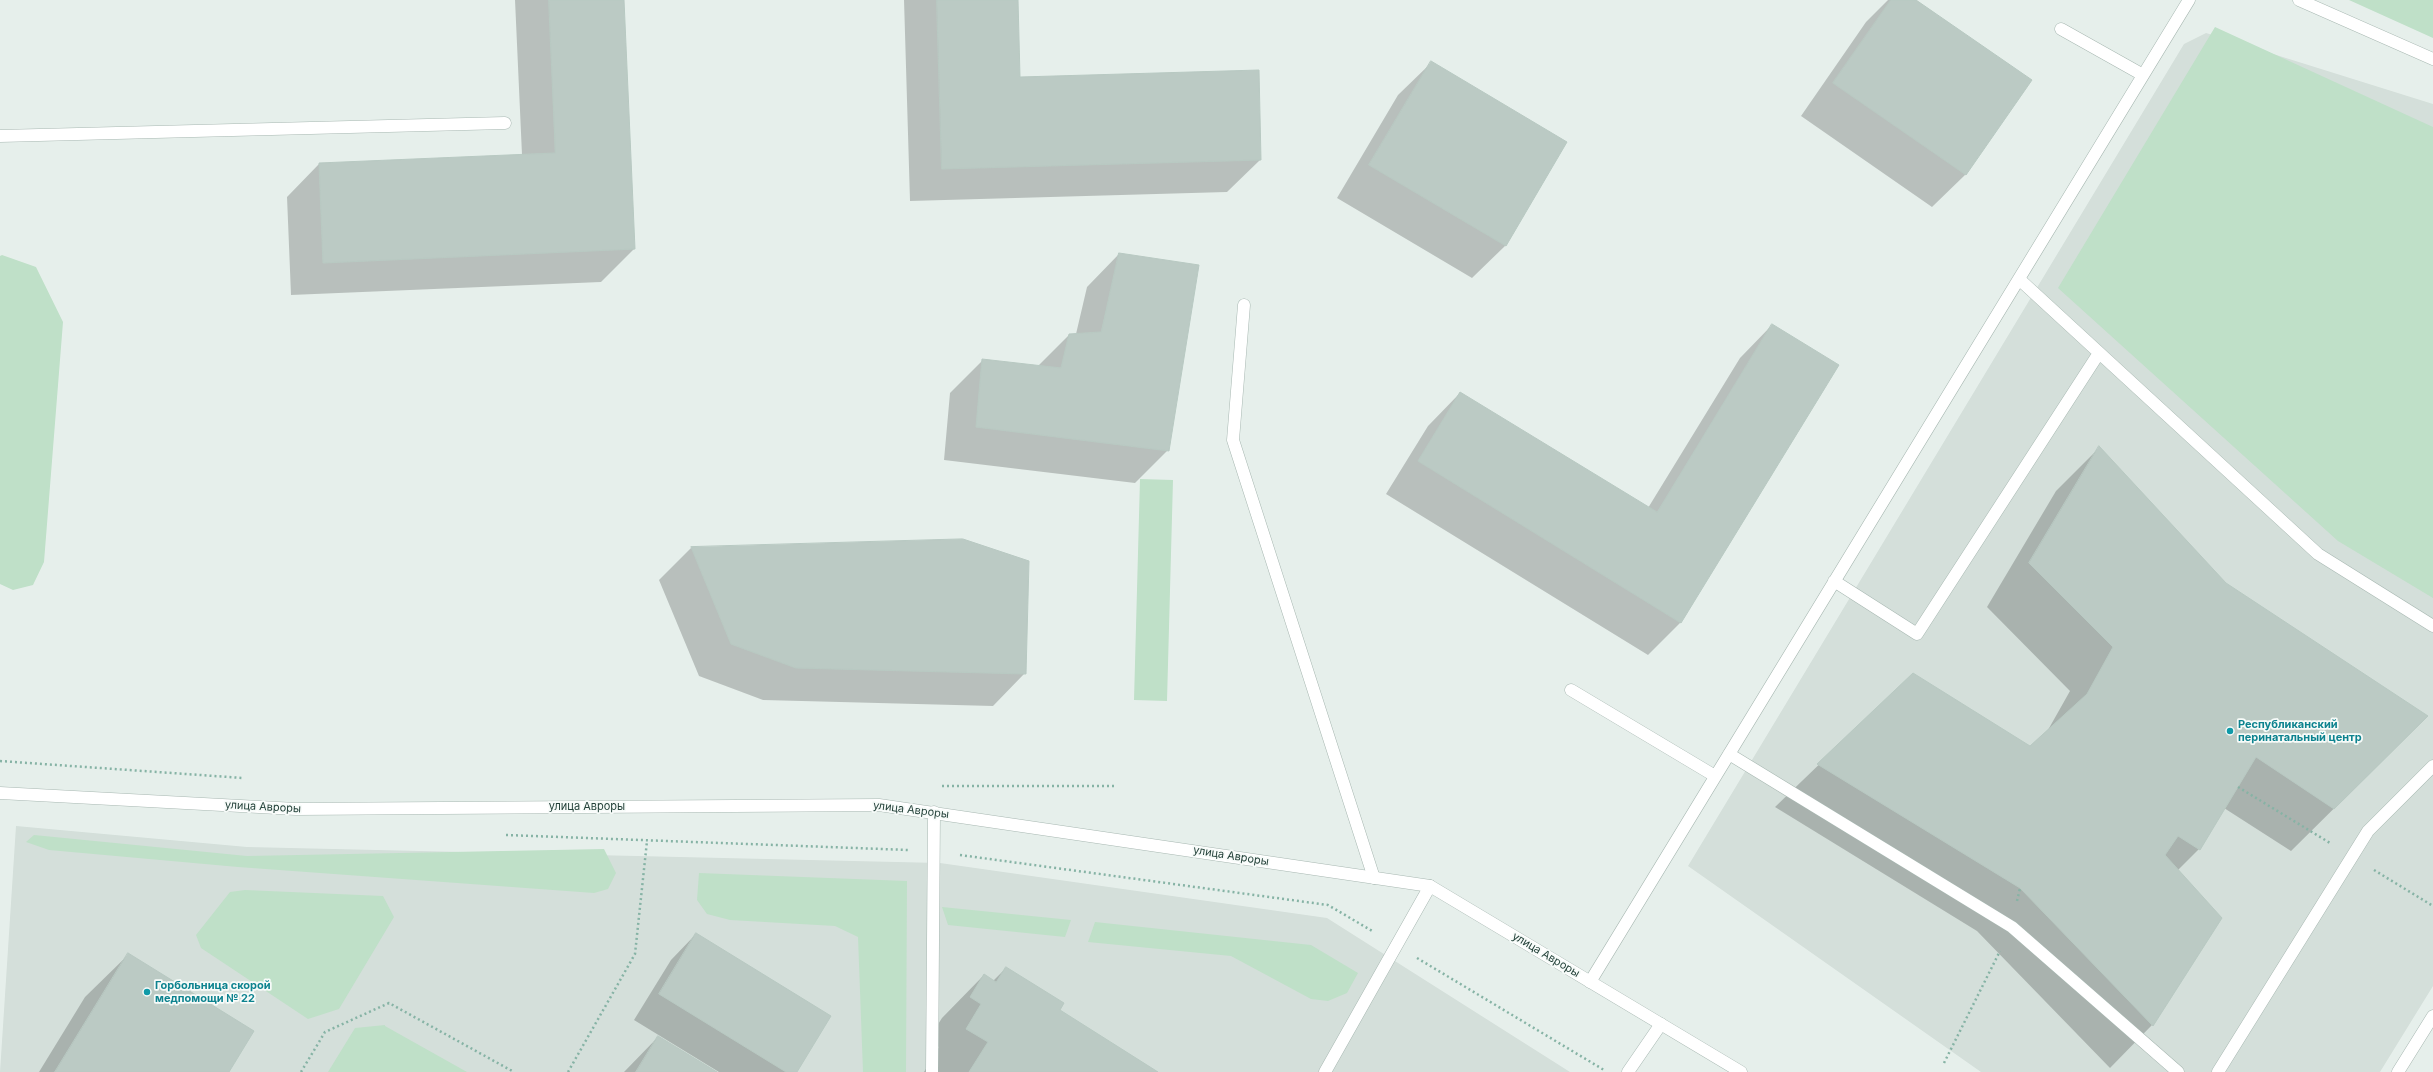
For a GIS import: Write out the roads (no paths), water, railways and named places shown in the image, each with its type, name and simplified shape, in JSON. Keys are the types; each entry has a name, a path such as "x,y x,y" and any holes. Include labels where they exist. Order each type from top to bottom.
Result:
{"street":[{"path":"1590,982 2189,0"},
{"path":"2299,0 2433,59"},
{"path":"2061,30 2143,75"},
{"path":"0,136 505,123"},
{"path":"2019,279 2318,554 2433,626"},
{"path":"1244,305 1233,440 1374,878"},
{"path":"1834,581 1917,634 2099,353"},
{"path":"1571,690 1715,776"},
{"path":"1729,754 2012,927 2178,1072"},
{"path":"2218,1072 2368,831 2433,766"},
{"name":"улица Авроры","path":"0,793 296,809 879,805 1430,886 1741,1072"},
{"path":"932,1072 935,851 934,812"},
{"path":"1325,1072 1430,886"},
{"path":"2398,1072 2433,1016"},
{"path":"1628,1072 1661,1024"}],"place":[{"name":"Республиканский перинатальный центр","path":"2230,731"},
{"name":"Горбольница скорой медпомощи № 22","path":"147,992"}]}
